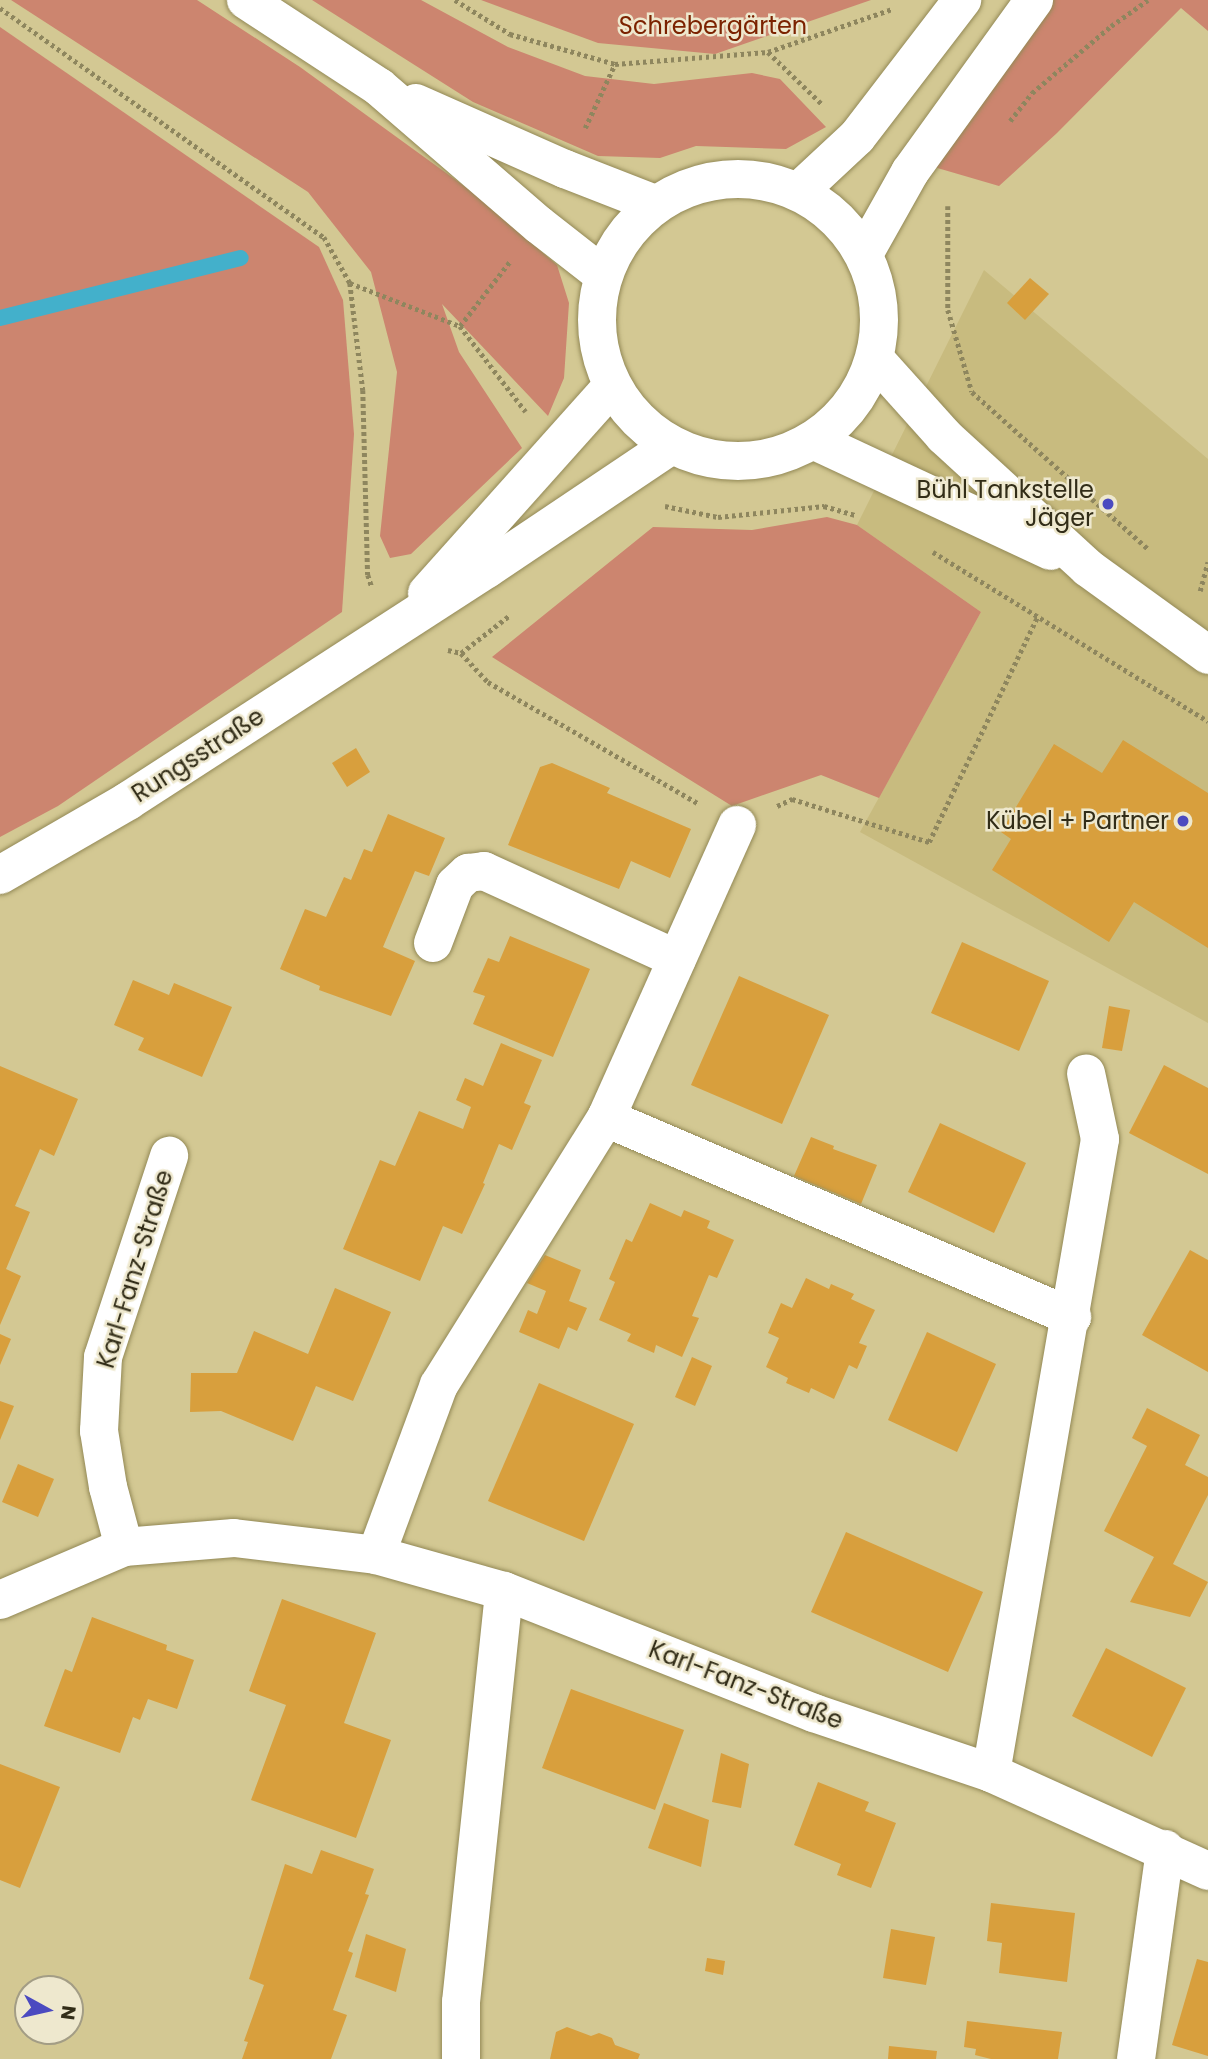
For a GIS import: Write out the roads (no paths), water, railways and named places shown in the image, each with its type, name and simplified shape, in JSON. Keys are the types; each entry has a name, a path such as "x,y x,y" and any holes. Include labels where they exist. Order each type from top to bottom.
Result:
{"street":[{"path":"246,0 379,87 539,225 603,275"},
{"path":"799,191 856,137 962,0"},
{"path":"864,254 910,172 1034,0"},
{"path":"379,87 565,169 655,204"},
{"path":"751,178 799,191 836,217 864,254 876,287 879,311 875,359 852,405 815,441 780,456 743,462 706,459 670,446 636,420 612,386 599,350 596,312 603,275 623,236 655,204 700,183 751,178"},
{"path":"875,359 944,436 1088,568 1208,655"},
{"name":"Rungsstraße","path":"393,630 612,386"},
{"path":"815,441 1088,568"},
{"name":"Rungsstraße","path":"0,876 128,801 393,630 670,446"},
{"path":"376,1555 439,1385 606,1118 737,825"},
{"path":"433,943 455,885 467,873 484,871 677,959"},
{"path":"991,1773 1072,1317 1100,1139 1086,1073"},
{"path":"606,1118 1072,1317"},
{"name":"Karl-Fanz-Straße","path":"124,1547 108,1487 99,1431 103,1357 169,1156"},
{"name":"Karl-Fanz-Straße","path":"0,1600 124,1547 234,1538 376,1555 504,1591 814,1713 991,1773 1165,1849 1208,1871"},
{"path":"461,2059 461,2001 504,1591"},
{"path":"1136,2059 1165,1849"}],"waterway":[{"path":"0,318 241,258"}],"place":[{"name":"Bühl Tankstelle Jäger","path":"1108,504"},
{"name":"Kübel + Partner","path":"1183,821"}],"park label":[{"name":"Schrebergärten","path":"713,26"}]}
